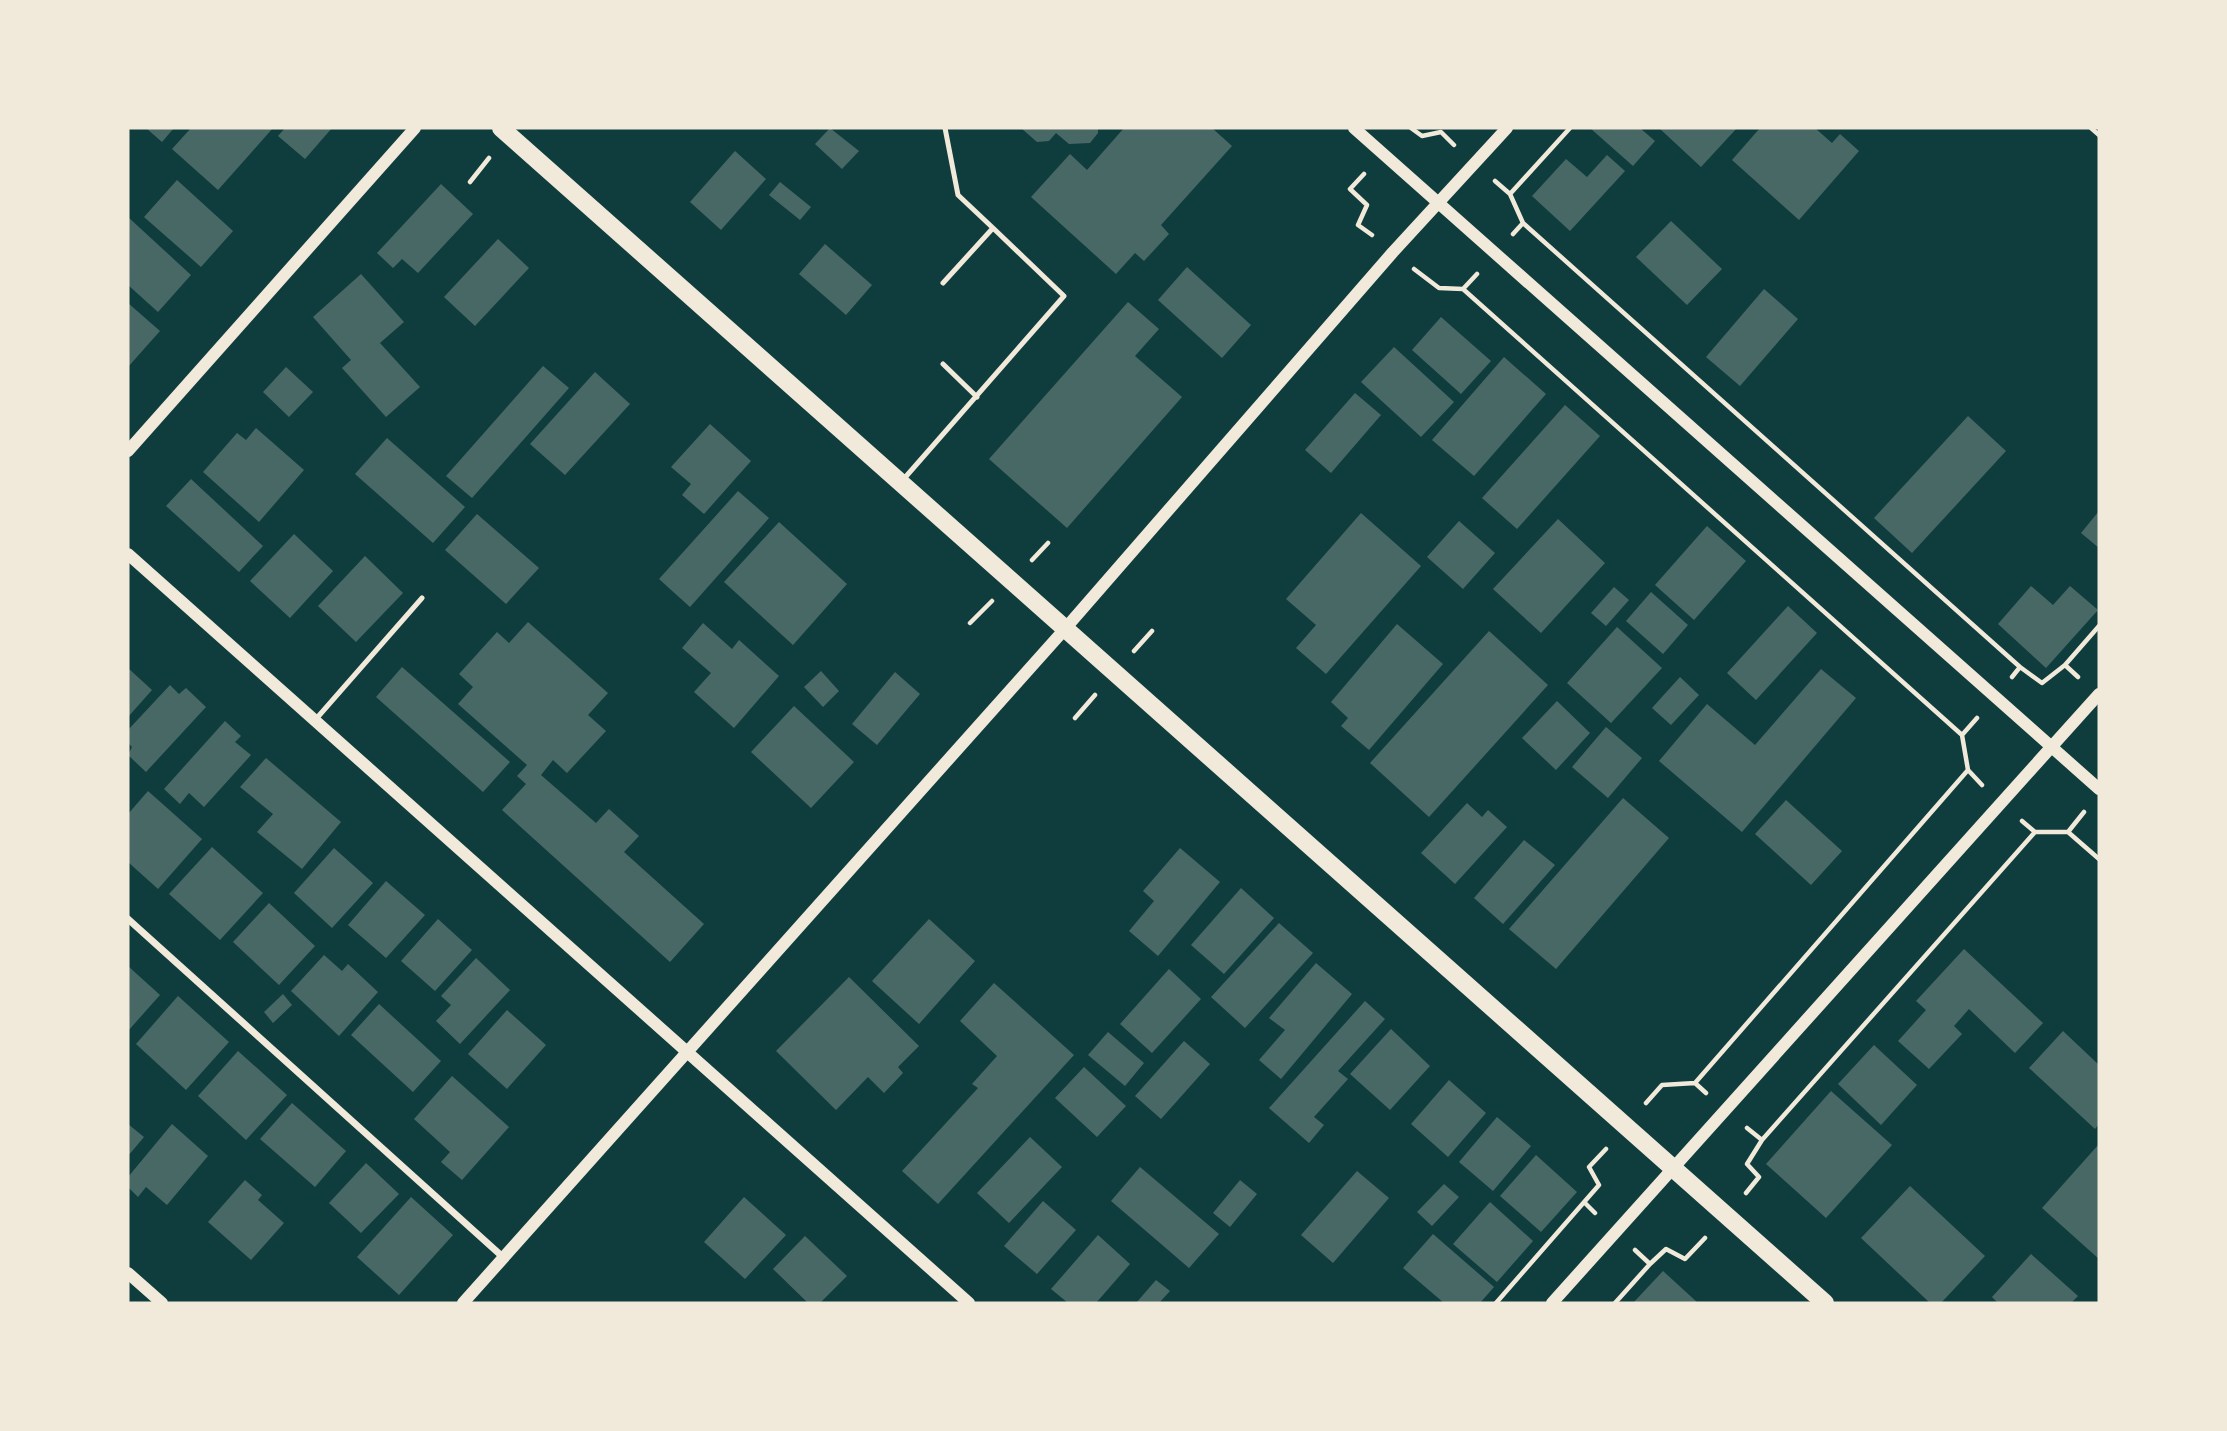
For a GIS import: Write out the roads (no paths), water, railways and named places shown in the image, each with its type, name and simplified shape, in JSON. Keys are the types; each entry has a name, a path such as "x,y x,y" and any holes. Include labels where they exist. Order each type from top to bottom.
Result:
{"main road":[{"path":"501,128 1825,1303"}],"street":[{"path":"128,451 415,128"},
{"path":"1354,128 2099,789"},
{"path":"463,1303 1064,630 1437,202 1507,128"},
{"path":"128,554 686,1054 969,1303"},
{"path":"1552,1303 1673,1167 1727,1112 2099,694"},
{"path":"128,919 504,1258"},
{"path":"128,1273 162,1303"}],"lane":[{"path":"900,484 1065,296 958,195 945,128"},
{"path":"943,283 993,228"},
{"path":"943,364 977,397"},
{"path":"314,721 422,598"}]}
